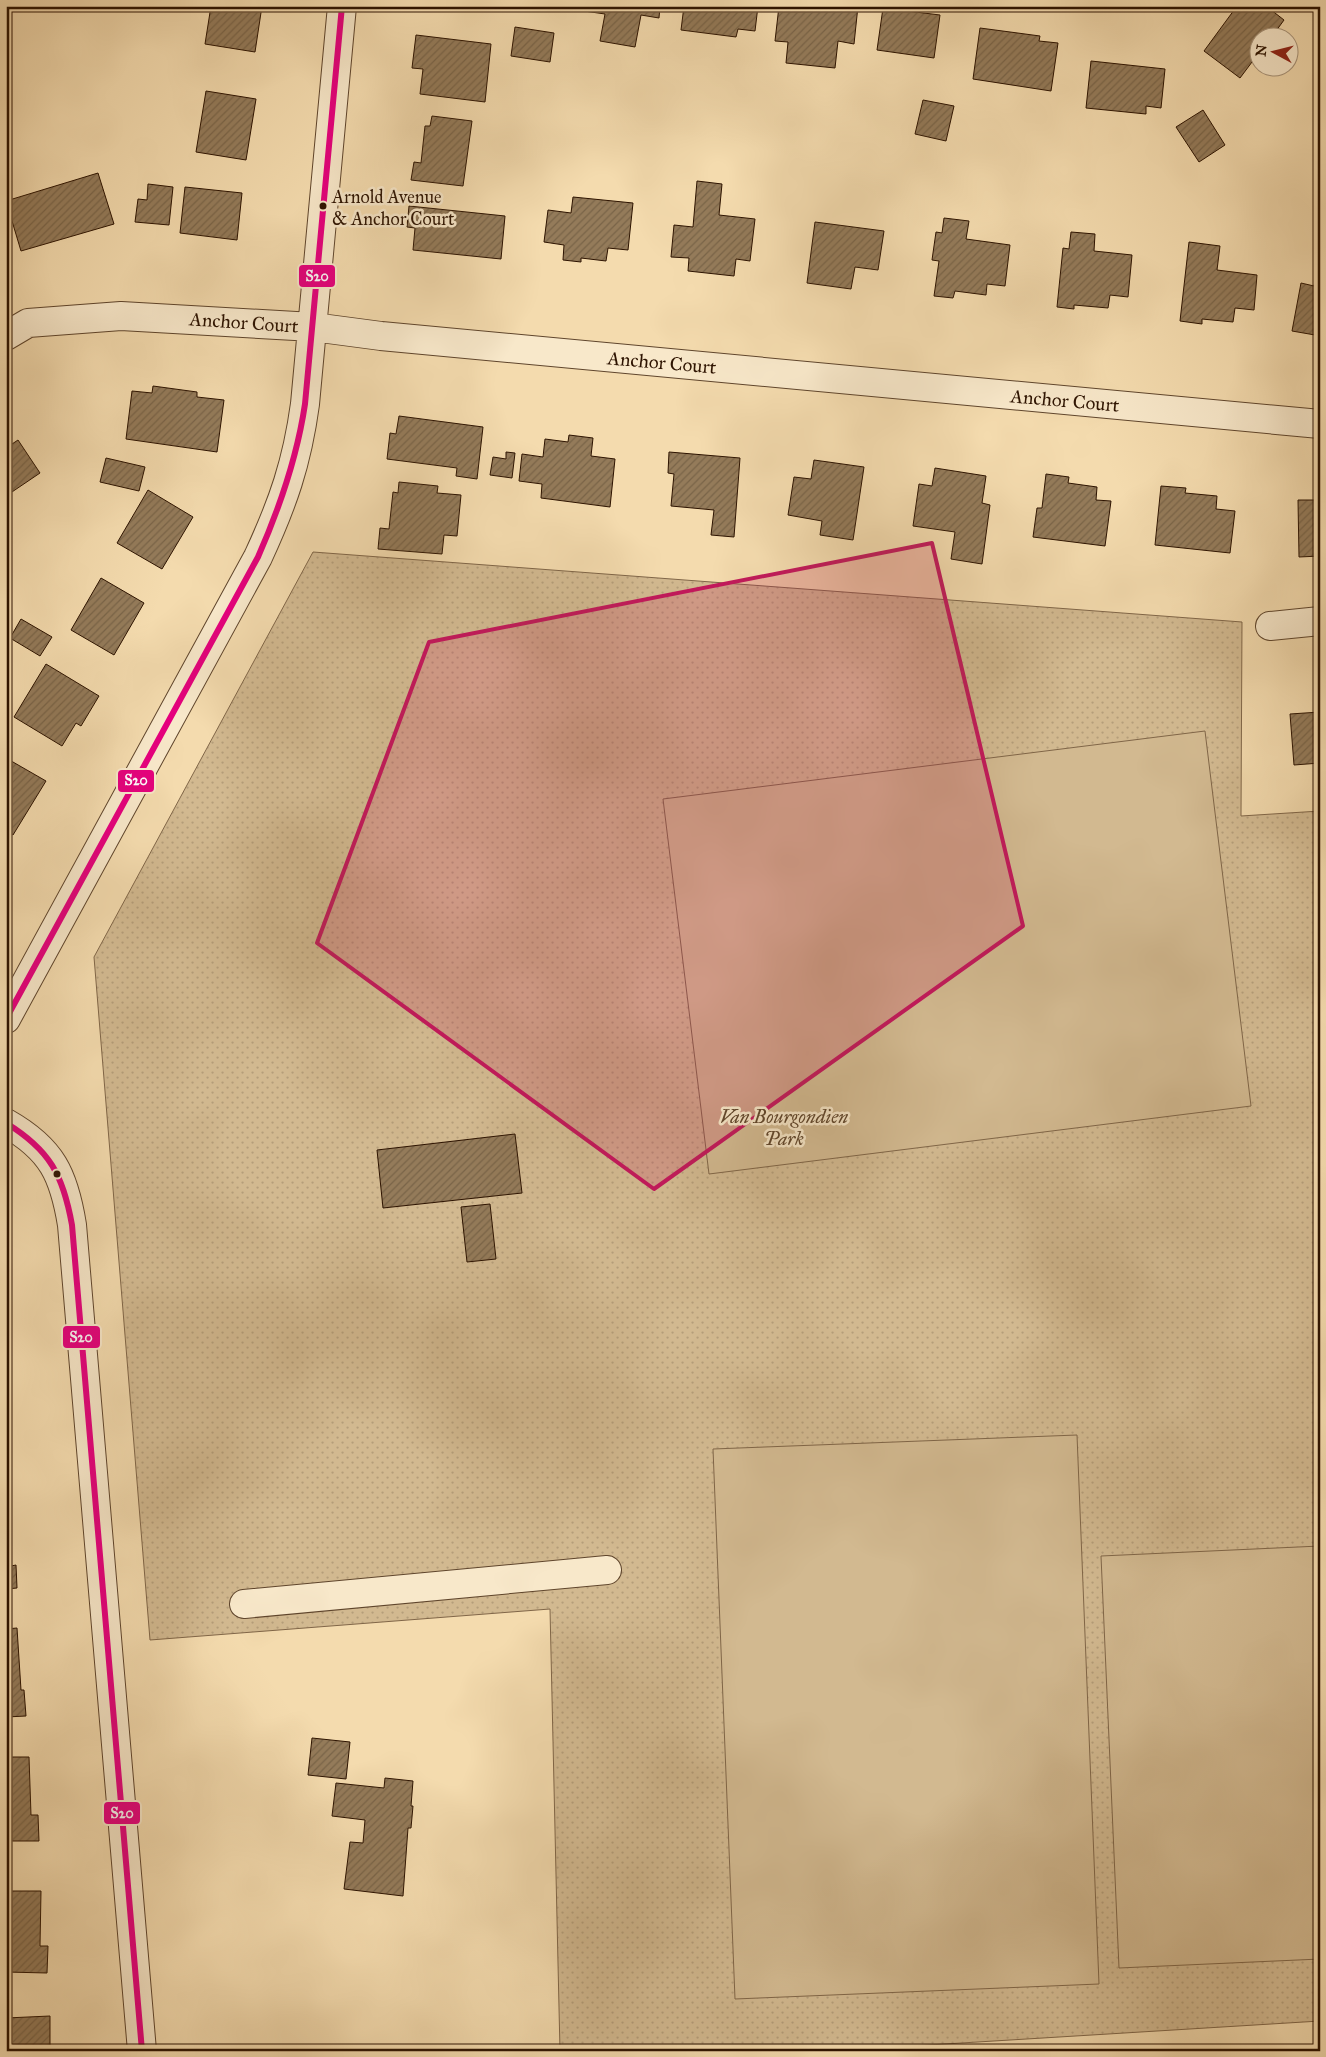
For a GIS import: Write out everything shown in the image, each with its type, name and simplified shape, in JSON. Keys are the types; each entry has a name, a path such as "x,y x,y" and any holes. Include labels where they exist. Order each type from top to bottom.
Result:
{"street":[{"path":"6,1019 254,564 272,528 290,481 301,437 313,327 342,6"},
{"name":"Anchor Court","path":"6,336 28,323 121,316 313,327 380,336 1320,424"},
{"path":"1270,626 1320,621"},
{"path":"6,1123 30,1139 45,1153 58,1171 67,1192 72,1225 142,2051"},
{"path":"244,1604 607,1570"}],"highlighted area":[{"path":"932,543 1023,926 654,1189 317,943 429,642"}],"green space":[{"name":"Van Bourgondien Park","path":"313,552 1242,622 1241,816 1320,811 1320,2021 831,2051 560,2051 550,1609 150,1640 94,957"},
{"path":"1205,731 1251,1106 709,1174 663,799"},
{"path":"1077,1435 1099,1984 735,1999 713,1449"},
{"path":"1320,1546 1320,1959 1119,1968 1101,1556"}],"building":[{"path":"211,6 262,6 255,52 205,44"},
{"path":"585,6 660,6 659,18 641,15 635,47 600,41 605,14 584,11"},
{"path":"684,6 758,6 755,31 738,29 736,37 681,30"},
{"path":"779,6 858,6 854,44 838,41 835,68 786,63 788,42 775,41"},
{"path":"1237,6 1266,6 1284,20 1278,28 1248,28 1248,67 1240,78 1204,51"},
{"path":"883,8 940,15 934,58 877,50"},
{"path":"515,27 554,33 550,62 511,56"},
{"path":"980,28 1040,36 1039,41 1058,43 1051,91 973,79"},
{"path":"416,35 491,44 485,102 420,94 423,69 412,68"},
{"path":"1091,61 1165,69 1161,108 1146,106 1146,114 1086,108"},
{"path":"206,91 256,99 246,160 196,152"},
{"path":"923,100 954,106 946,141 915,134"},
{"path":"1203,110 1225,145 1199,162 1176,127"},
{"path":"432,116 472,121 463,186 411,180 414,162 421,163 425,126 430,126"},
{"path":"98,173 114,224 21,251 6,201"},
{"path":"697,181 722,184 719,215 755,219 750,261 736,259 734,276 688,271 689,258 671,257 674,225 693,227"},
{"path":"148,184 173,187 169,225 135,222 138,199 147,200"},
{"path":"185,187 242,193 237,240 180,233"},
{"path":"573,197 633,203 628,250 608,248 606,261 581,258 581,262 563,260 564,245 544,242 548,210 571,213"},
{"path":"409,206 505,216 501,259 413,250 415,228 407,227"},
{"path":"944,218 969,221 966,239 1010,245 1005,286 987,284 986,295 955,291 953,298 934,296 939,261 932,260 936,232 942,233"},
{"path":"815,222 884,231 878,270 855,267 851,289 807,283"},
{"path":"1071,232 1095,234 1094,251 1132,255 1128,297 1110,295 1108,308 1074,305 1074,309 1057,307 1063,248 1069,249"},
{"path":"1189,242 1220,246 1217,270 1257,275 1254,310 1235,308 1233,322 1202,319 1202,324 1180,321"},
{"path":"1317,272 1320,273 1320,322 1317,322 1315,335 1292,331 1301,283 1314,286"},
{"path":"153,386 197,392 197,397 224,400 217,452 126,439 132,391 152,393"},
{"path":"399,416 483,427 477,479 456,476 457,468 387,459 390,433 396,434"},
{"path":"569,435 593,438 591,456 615,459 610,507 541,498 542,484 519,481 522,454 543,457 545,439 568,442"},
{"path":"18,440 40,473 6,496 6,448"},
{"path":"506,452 515,453 512,478 490,475 493,457 506,459"},
{"path":"669,452 740,458 734,537 711,535 714,510 671,506 674,474 668,473"},
{"path":"106,458 145,467 139,491 100,482"},
{"path":"814,460 864,467 853,540 820,535 822,521 788,515 794,477 811,479"},
{"path":"935,468 986,476 982,503 990,505 982,564 951,559 955,532 913,526 919,484 932,486"},
{"path":"1046,474 1069,477 1068,483 1097,487 1096,500 1111,501 1105,546 1033,537 1037,508 1042,508"},
{"path":"399,482 438,486 437,493 461,495 457,536 444,535 442,554 378,549 380,528 389,529 393,492 398,493"},
{"path":"1161,486 1186,488 1185,493 1217,496 1216,509 1235,511 1230,553 1155,545"},
{"path":"148,490 193,517 162,569 117,543"},
{"path":"1298,500 1320,500 1320,556 1299,557"},
{"path":"101,578 144,603 114,655 71,630"},
{"path":"21,619 52,637 40,656 10,638"},
{"path":"46,664 99,696 81,726 76,723 62,746 14,717"},
{"path":"1320,712 1320,763 1294,765 1290,714"},
{"path":"6,758 46,781 13,835 6,831"},
{"path":"515,1134 522,1193 383,1208 377,1150"},
{"path":"490,1204 496,1259 467,1262 461,1207"},
{"path":"6,1504 11,1566 16,1565 17,1588 6,1589"},
{"path":"17,1628 21,1690 24,1690 26,1716 6,1717 6,1629"},
{"path":"312,1738 350,1742 346,1779 308,1775"},
{"path":"6,1757 29,1757 31,1815 38,1815 39,1841 6,1841"},
{"path":"385,1778 413,1781 411,1806 413,1806 411,1828 408,1828 403,1896 344,1889 350,1842 363,1843 365,1820 332,1816 336,1783 384,1788"},
{"path":"6,1891 41,1891 40,1946 48,1946 47,1973 6,1972"},
{"path":"50,2016 50,2051 6,2051 6,2018"}],"transit line":[{"name":"S20","path":"6,1019 258,557 274,520 287,482 302,424 305,404 342,6"},
{"name":"S20","path":"6,1123 34,1143 52,1165 64,1192 72,1225 142,2051"}],"place":[{"name":"Arnold Avenue & Anchor Court","path":"323,206"}]}
